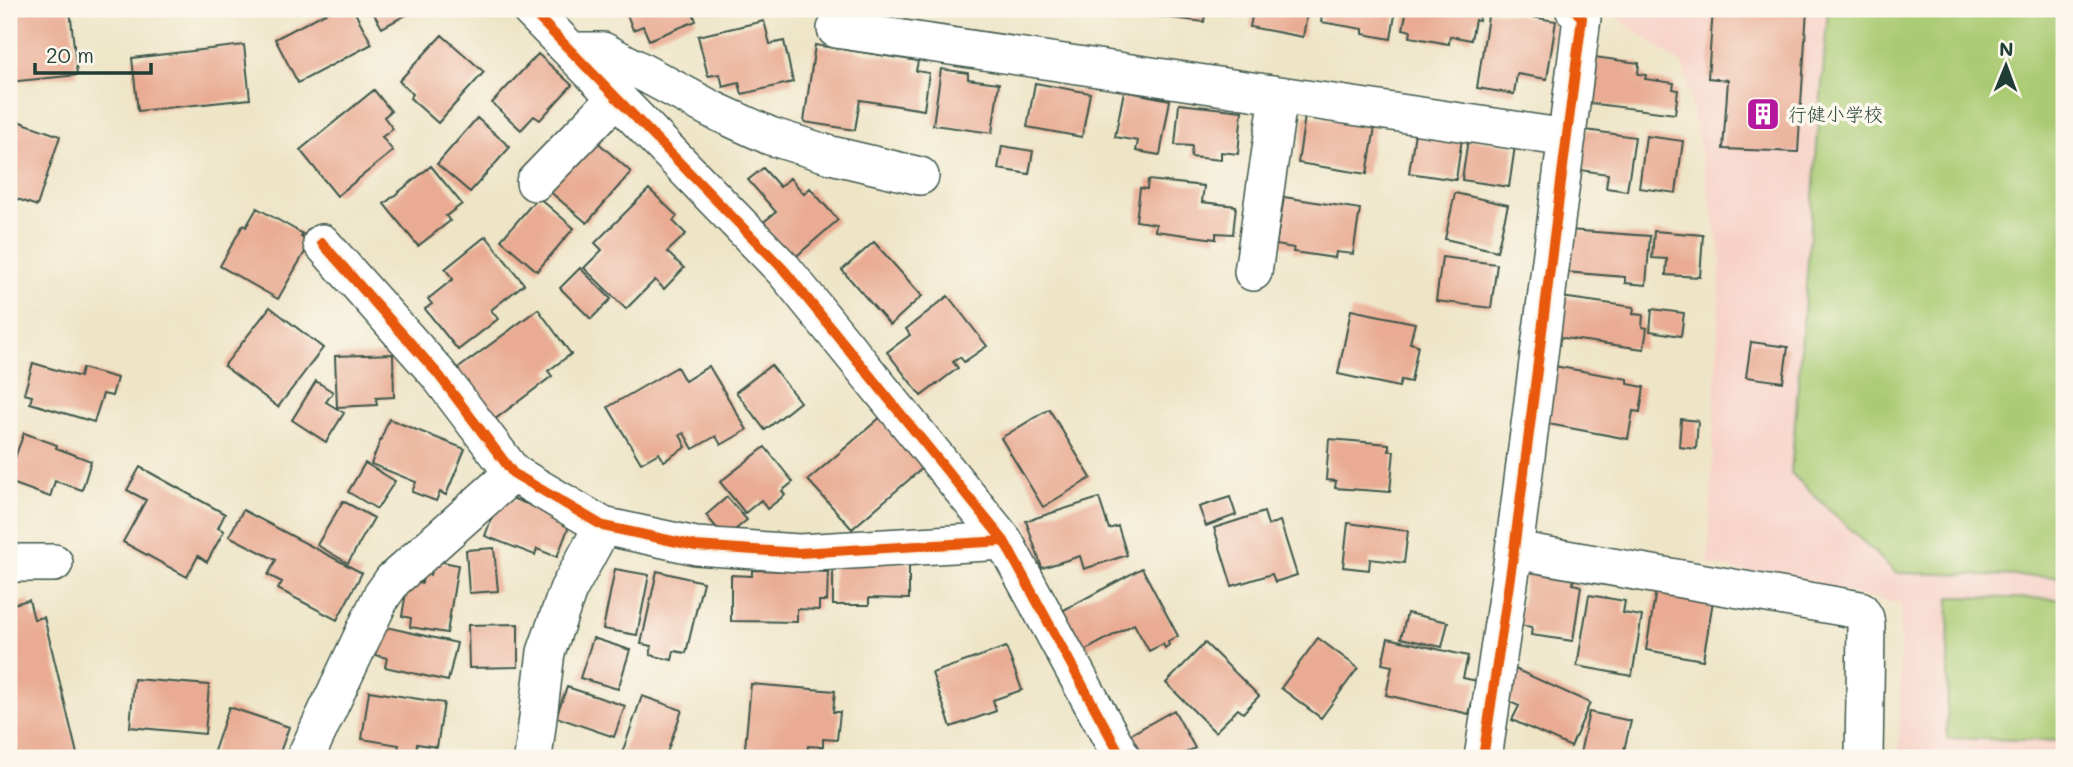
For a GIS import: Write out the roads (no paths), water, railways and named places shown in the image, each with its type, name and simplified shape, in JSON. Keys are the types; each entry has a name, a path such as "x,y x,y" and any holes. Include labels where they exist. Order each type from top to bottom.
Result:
{"street":[{"path":"1483,758 1514,550 1582,18 1574,9"},
{"path":"550,14 572,51 784,270 1004,541 1111,755"},
{"path":"836,29 1566,138"},
{"path":"572,51 603,51 713,110 770,136 831,155 920,176"},
{"path":"1252,272 1279,95"},
{"path":"534,182 617,97"},
{"path":"322,243 438,374 513,473 603,526 696,546 799,553 1004,541"},
{"path":"305,758 377,606 393,580 513,473"},
{"path":"533,758 546,652 568,590 603,526"},
{"path":"1514,550 1860,610 1866,626 1864,758"},
{"path":"9,563 54,564"}],"place":[{"name":"行健小学校","path":"1763,114"}]}
